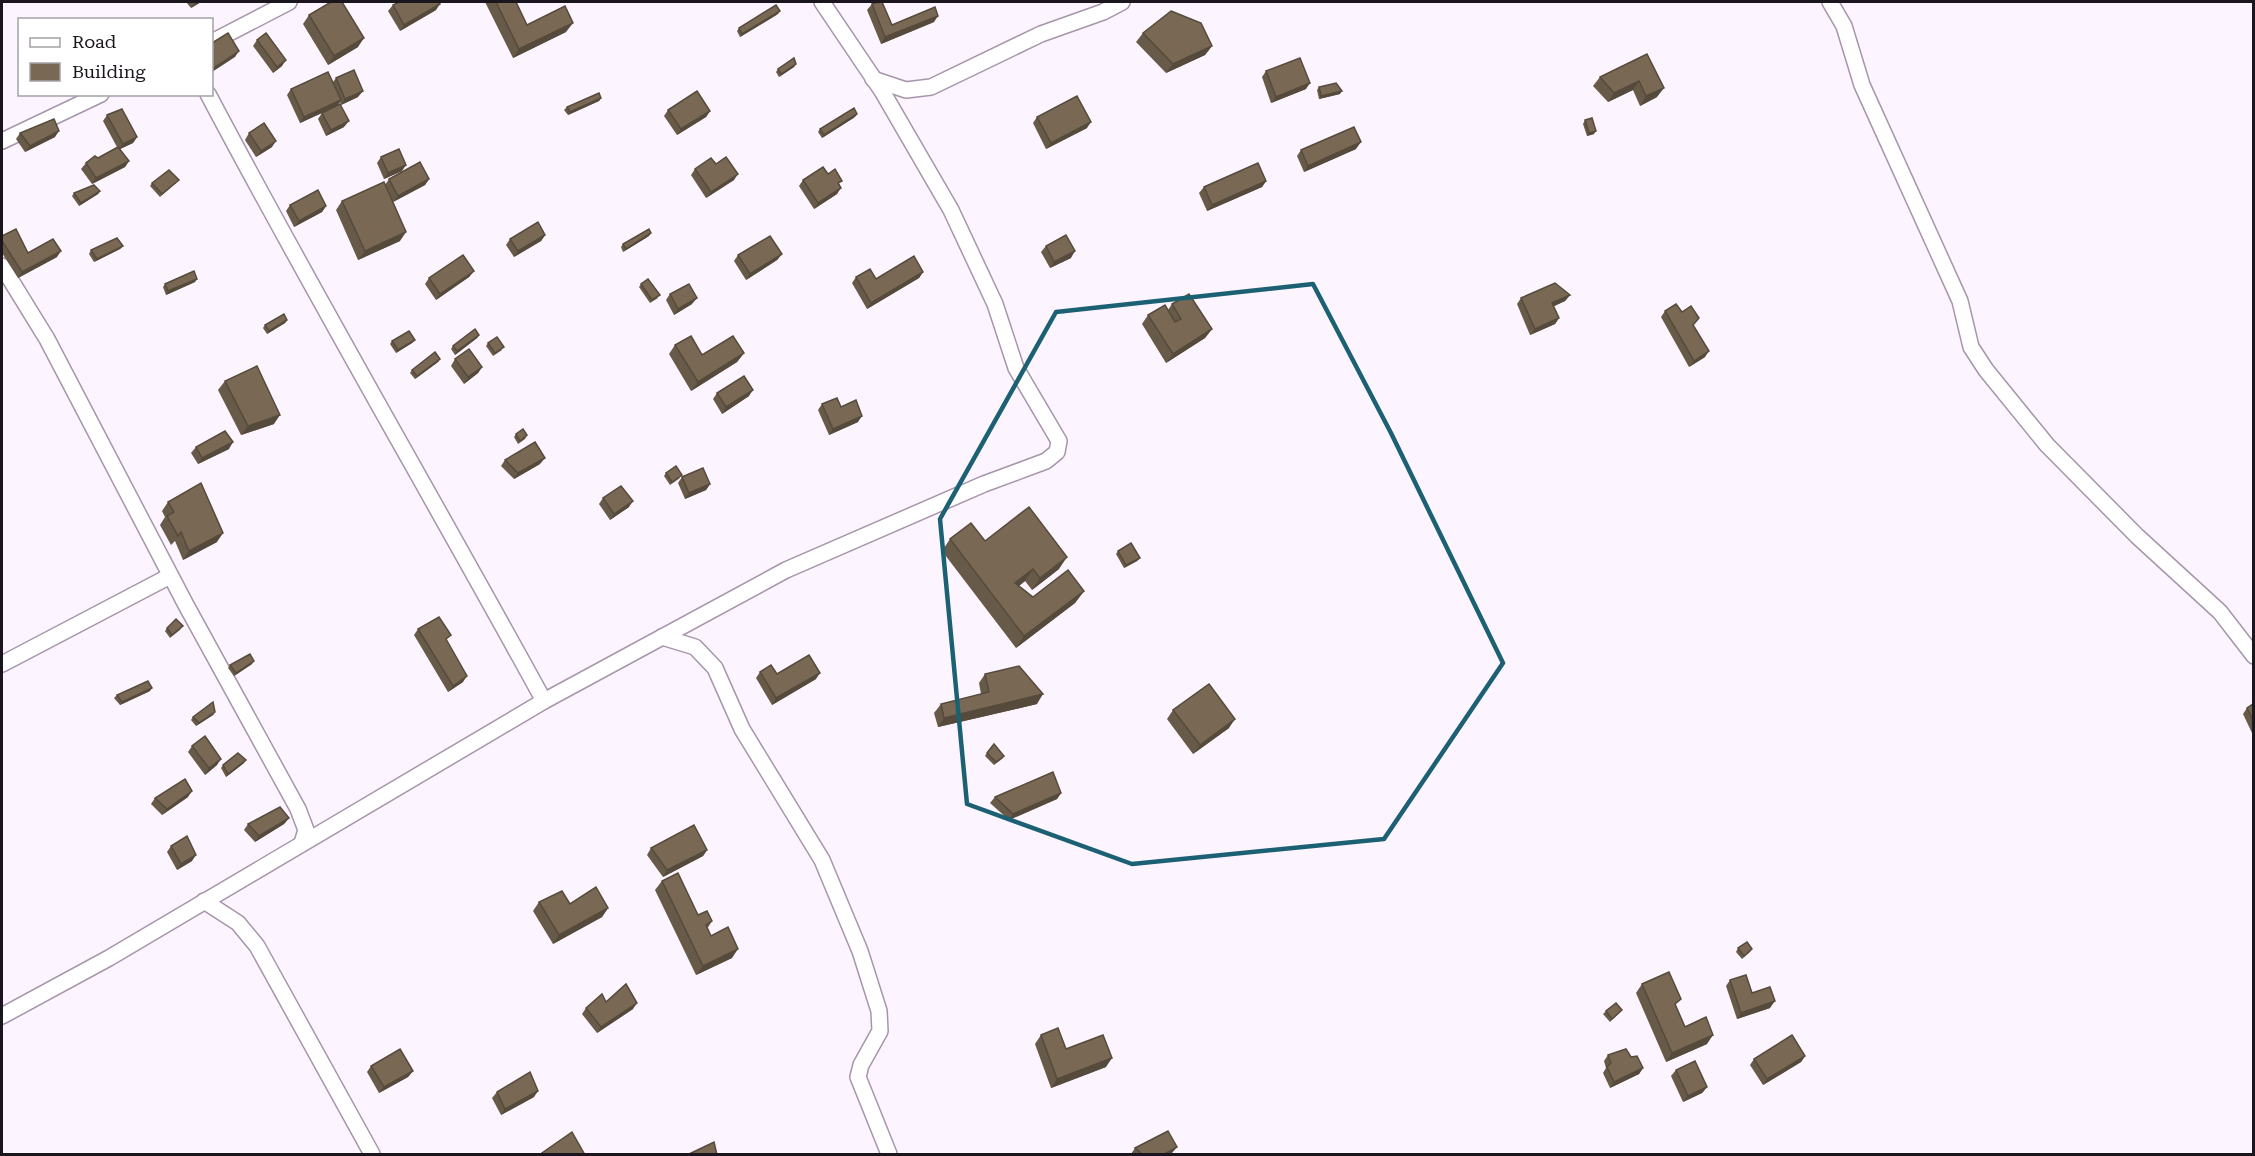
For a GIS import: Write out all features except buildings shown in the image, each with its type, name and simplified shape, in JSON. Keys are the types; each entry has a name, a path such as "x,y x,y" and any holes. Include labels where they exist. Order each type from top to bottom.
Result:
{"street":[{"path":"213,41 289,2"},
{"path":"2,1016 109,958 544,701 786,570 984,484 1046,461 1057,452 1059,441 1016,368 995,304 951,210 873,79 822,2"},
{"path":"873,79 906,90 931,87 1041,34 1103,12 1122,2"},
{"path":"1830,2 1844,26 1862,85 1960,301 1971,347 2047,445 2137,536 2220,612 2253,656"},
{"path":"2,141 97,96"},
{"path":"209,96 296,262 418,472 544,701"},
{"path":"2,266 47,339 170,576 298,809 306,830 302,843"},
{"path":"2,664 170,576"},
{"path":"662,638 694,647 715,668 742,729 822,860 860,951 879,1011 879,1031 861,1065 858,1077 889,1155"},
{"path":"204,901 238,923 257,946 372,1155"}],"highlighted area":[{"path":"1313,284 1391,433 1503,663 1384,839 1132,864 967,804 940,519 1056,312"}]}
